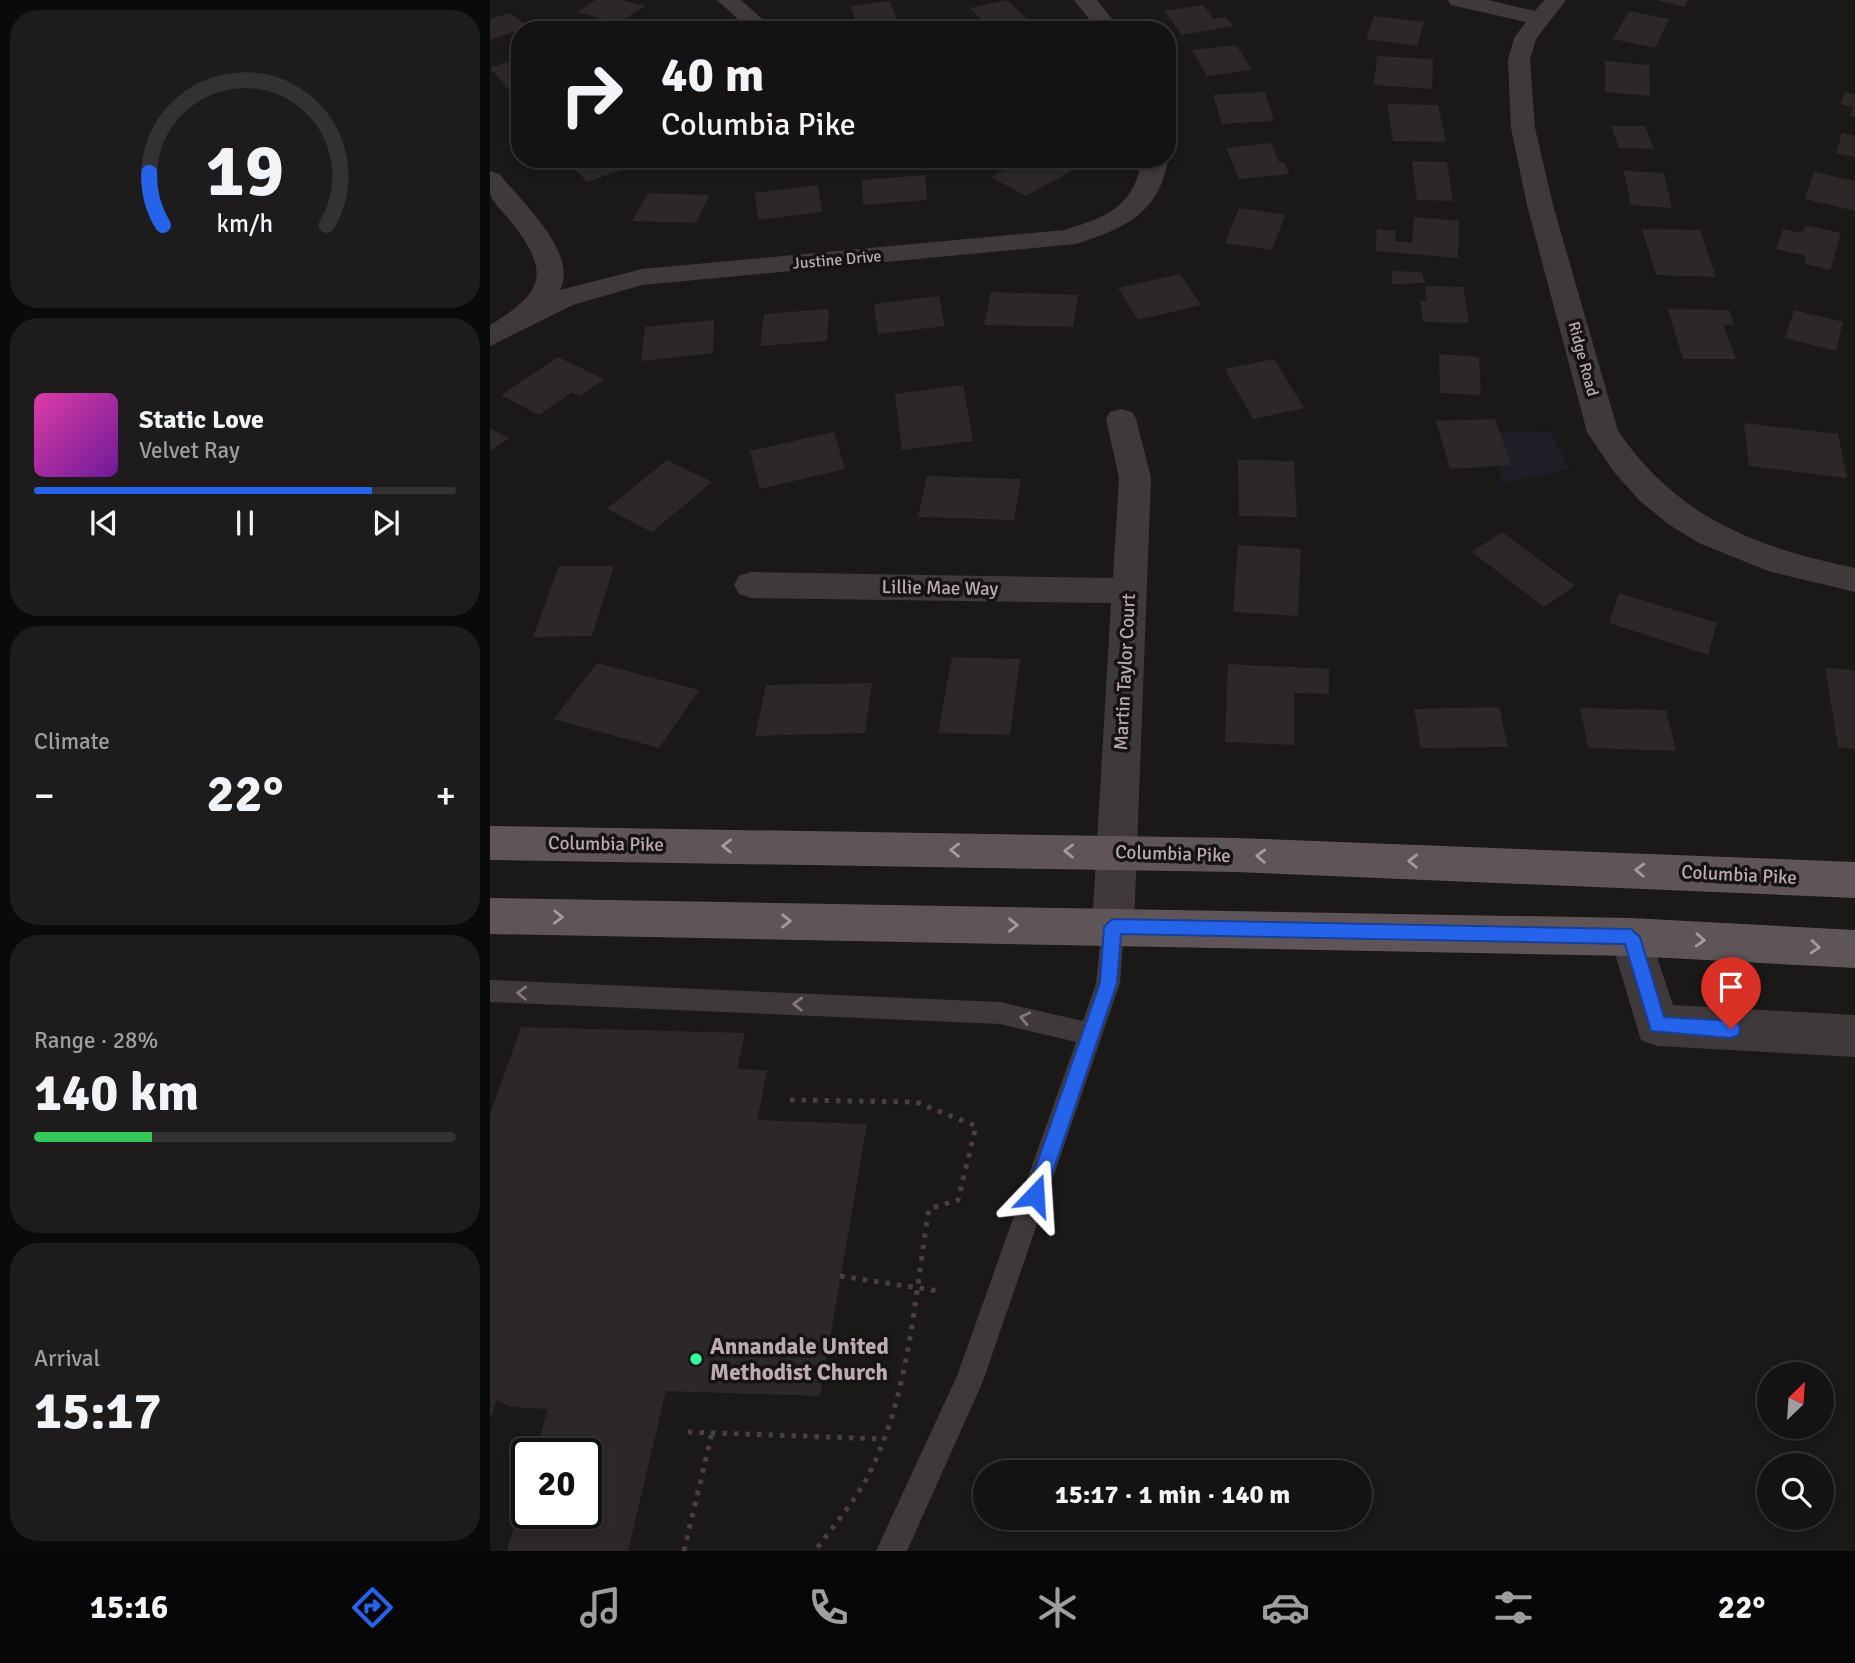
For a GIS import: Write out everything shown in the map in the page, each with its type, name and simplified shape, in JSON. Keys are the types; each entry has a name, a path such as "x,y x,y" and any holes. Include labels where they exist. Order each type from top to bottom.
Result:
{"main road":[{"name":"Columbia Pike","path":"490,843 1114,852 1855,880"},
{"path":"490,916 1631,937 1855,949"}],"street":[{"path":"728,0 753,21"},
{"path":"1085,0 1102,21"},
{"path":"1459,0 1546,9"},
{"name":"Ridge Road","path":"1546,9 1525,38 1519,60 1524,134 1603,432 1619,461 1645,490 1708,533 1764,558 1855,580"},
{"name":"Justine Drive","path":"490,337 516,320 570,294 642,277 1067,238 1098,229 1133,208 1148,192 1153,168"},
{"path":"490,179 547,252 562,263 587,272 642,277"},
{"path":"516,320 540,300 549,286 553,268 547,252"},
{"name":"Martin Taylor Court","path":"1112,927 1135,478 1121,419"},
{"name":"Lillie Mae Way","path":"751,584 1129,591"},
{"path":"1631,937 1657,1025 1855,1037"}],"lane":[{"path":"891,1551 969,1381 1108,983 1112,927"},
{"path":"490,991 1000,1013 1091,1034"}],"path":[{"path":"790,1100 916,1102 976,1126 958,1200 929,1209 897,1403 884,1439 867,1478 814,1551"},
{"path":"841,1276 916,1285 939,1291"},
{"path":"688,1432 884,1439"},
{"path":"684,1551 712,1433"}],"shaded area":[{"path":"1550,431 1570,469 1502,483 1493,433"}],"building":[{"path":"596,0 621,0 645,6 621,21 611,21 577,12"},
{"path":"1007,0 1029,21 982,21 970,8"},
{"path":"1657,0 1688,0 1685,7"},
{"path":"890,1 898,21 856,21 851,6"},
{"path":"1203,5 1214,19 1226,17 1234,26 1182,35 1176,27 1176,21 1172,21 1164,11"},
{"path":"1629,11 1669,19 1655,48 1613,39"},
{"path":"510,13 520,21 511,21 511,33 490,40 490,19"},
{"path":"1374,16 1424,22 1417,46 1366,39"},
{"path":"1236,45 1252,70 1207,76 1192,50"},
{"path":"1377,56 1433,59 1432,89 1374,85"},
{"path":"511,61 511,91 510,91 490,68"},
{"path":"1605,61 1649,65 1650,96 1605,92"},
{"path":"1265,92 1274,121 1222,124 1213,95"},
{"path":"1844,92 1855,94 1855,117 1850,116 1853,107 1841,104"},
{"path":"1387,104 1438,105 1446,142 1393,141"},
{"path":"1611,126 1645,126 1654,149 1619,148"},
{"path":"1842,133 1855,136 1855,157 1836,153"},
{"path":"1271,143 1279,162 1284,162 1289,174 1239,179 1226,148"},
{"path":"1412,161 1447,162 1453,201 1417,200"},
{"path":"574,168 628,168 587,182"},
{"path":"1008,168 1066,168 1072,171 1026,196 991,177"},
{"path":"1624,171 1664,173 1672,208 1631,205"},
{"path":"1814,172 1855,181 1855,211 1805,199"},
{"path":"925,175 927,200 863,205 862,180"},
{"path":"818,185 822,212 758,220 755,193"},
{"path":"648,193 709,195 696,223 632,221"},
{"path":"1239,208 1285,215 1272,250 1225,243"},
{"path":"1414,217 1459,221 1458,258 1375,251 1377,229 1396,231 1395,241 1412,243"},
{"path":"1805,225 1841,233 1830,270 1804,263 1806,256 1776,249 1783,229 1802,233"},
{"path":"1642,229 1700,230 1716,277 1656,275"},
{"path":"1392,271 1422,272 1425,283 1392,284"},
{"path":"1180,274 1201,305 1138,320 1118,288"},
{"path":"1425,286 1463,287 1469,323 1423,322 1420,301 1427,301"},
{"path":"991,292 1078,295 1073,327 984,325"},
{"path":"939,296 945,326 878,334 874,304"},
{"path":"829,309 827,341 760,346 764,314"},
{"path":"1668,309 1729,310 1734,325 1723,325 1736,359 1683,359"},
{"path":"1794,310 1843,322 1836,351 1785,338"},
{"path":"714,320 713,353 641,361 645,327"},
{"path":"1439,354 1479,357 1481,395 1440,393"},
{"path":"558,357 604,379 580,396 572,392 539,415 501,395"},
{"path":"1274,359 1304,408 1253,419 1225,369"},
{"path":"963,385 973,441 902,450 895,394"},
{"path":"1495,419 1511,465 1450,469 1436,421"},
{"path":"1744,423 1838,434 1847,478 1749,466"},
{"path":"490,428 509,438 490,451"},
{"path":"834,432 845,469 760,489 750,451"},
{"path":"667,460 712,482 652,532 607,509"},
{"path":"1238,460 1294,461 1297,517 1239,516"},
{"path":"927,476 1021,479 1014,520 918,517"},
{"path":"1502,532 1575,586 1544,607 1472,552"},
{"path":"1238,545 1301,549 1298,616 1233,612"},
{"path":"559,566 614,566 592,636 533,637"},
{"path":"1619,593 1717,623 1708,655 1609,623"},
{"path":"952,657 1020,659 1010,735 938,733"},
{"path":"597,663 699,690 659,748 554,719"},
{"path":"1228,664 1329,669 1329,694 1294,693 1294,745 1225,742"},
{"path":"1825,667 1855,671 1855,749 1838,747"},
{"path":"872,683 865,733 755,736 766,685"},
{"path":"1499,707 1508,747 1421,748 1414,709"},
{"path":"1580,708 1666,710 1676,751 1588,748"},
{"path":"521,1027 745,1033 737,1069 767,1070 757,1120 867,1124 820,1396 666,1391 628,1551 507,1551 513,1529 602,1529 602,1438 540,1438 548,1409 511,1407 497,1400 490,1420 490,1115"}],"place":[{"name":"Annandale United Methodist Church","path":"696,1359"}],"route":[{"path":"1035,1195 1108,983 1112,927 1631,937 1657,1025 1731,1029"}]}
